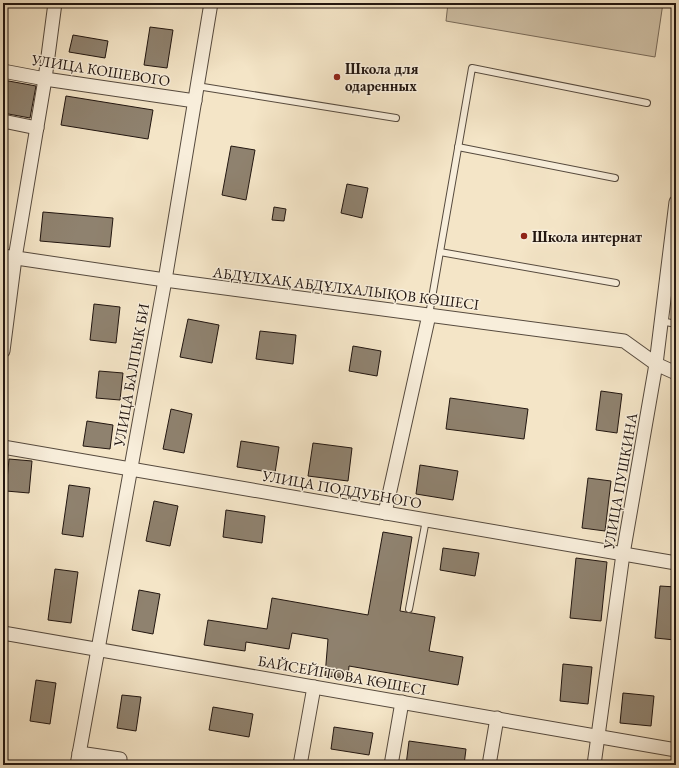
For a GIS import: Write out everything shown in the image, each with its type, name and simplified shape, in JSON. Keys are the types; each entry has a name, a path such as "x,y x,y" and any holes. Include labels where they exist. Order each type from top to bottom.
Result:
{"street":[{"path":"3,351 9,257 37,128 55,3"},
{"name":"УЛИЦА БАЛПЫК БИ","path":"120,759 78,759 164,280 211,3"},
{"name":"УЛИЦА КОШЕВОГО","path":"3,71 45,79 195,101"},
{"path":"3,121 37,128"},
{"name":"УЛИЦА ПУШКИНА","path":"594,765 623,554 656,364 676,202"},
{"name":"АБДҰЛХАҚ АБДҰЛХАЛЫҚОВ КӨШЕСІ","path":"9,257 164,280 624,341 656,364 676,373"},
{"path":"385,513 429,315"},
{"name":"УЛИЦА ПОДДУБНОГО","path":"3,447 676,563"},
{"name":"БАЙСЕЙІТОВА КӨШЕСІ","path":"3,633 676,750"},
{"path":"300,765 314,687"},
{"path":"391,765 402,702"},
{"path":"489,765 497,718"}],"lane":[{"path":"429,315 472,68 647,103"},
{"path":"197,86 396,118"},
{"path":"458,147 615,178"},
{"path":"440,252 616,283"},
{"path":"661,321 676,324"},
{"path":"409,609 426,520"}],"shaded area":[{"path":"448,3 663,3 655,57 446,21"}],"building":[{"path":"150,27 173,30 167,68 144,65"},
{"path":"73,35 108,41 105,58 69,52"},
{"path":"3,80 36,86 30,118 3,113"},
{"path":"66,96 153,110 148,139 61,125"},
{"path":"231,146 255,150 246,200 222,195"},
{"path":"347,184 368,188 362,218 341,213"},
{"path":"274,207 286,209 284,221 272,220"},
{"path":"43,212 113,218 110,247 40,241"},
{"path":"94,304 120,307 116,343 90,340"},
{"path":"188,319 219,325 212,363 180,357"},
{"path":"260,331 296,335 293,364 256,359"},
{"path":"353,346 381,351 377,376 349,371"},
{"path":"99,371 123,373 120,400 96,398"},
{"path":"601,391 622,394 617,433 596,430"},
{"path":"450,398 528,409 524,439 446,429"},
{"path":"171,409 192,414 184,453 163,449"},
{"path":"87,421 113,425 110,449 83,446"},
{"path":"241,441 279,447 275,473 237,467"},
{"path":"313,443 352,448 348,481 308,476"},
{"path":"9,459 32,461 29,493 6,491"},
{"path":"420,465 458,471 453,500 416,494"},
{"path":"588,478 611,481 605,531 582,528"},
{"path":"69,485 90,488 83,537 62,534"},
{"path":"154,501 178,506 170,546 146,541"},
{"path":"226,510 265,516 262,543 223,537"},
{"path":"383,532 412,537 400,611 435,617 429,651 463,657 458,685 349,666 348,678 325,676 328,639 292,633 289,649 246,642 245,651 204,645 208,620 267,629 272,598 368,615"},
{"path":"443,548 479,553 475,576 440,570"},
{"path":"576,558 607,562 601,621 570,618"},
{"path":"55,569 78,572 71,623 48,620"},
{"path":"660,586 676,587 675,640 655,638"},
{"path":"139,590 160,594 153,634 132,630"},
{"path":"563,664 592,667 588,704 560,701"},
{"path":"36,680 56,683 50,724 30,721"},
{"path":"623,693 654,696 651,726 620,723"},
{"path":"122,695 141,697 136,731 117,728"},
{"path":"213,707 253,714 249,737 209,730"},
{"path":"334,727 373,733 369,755 331,749"},
{"path":"409,741 466,749 464,765 406,765"}],"place":[{"name":"Школа для одаренных","path":"337,77"},
{"name":"Школа интернат","path":"524,236"}]}
